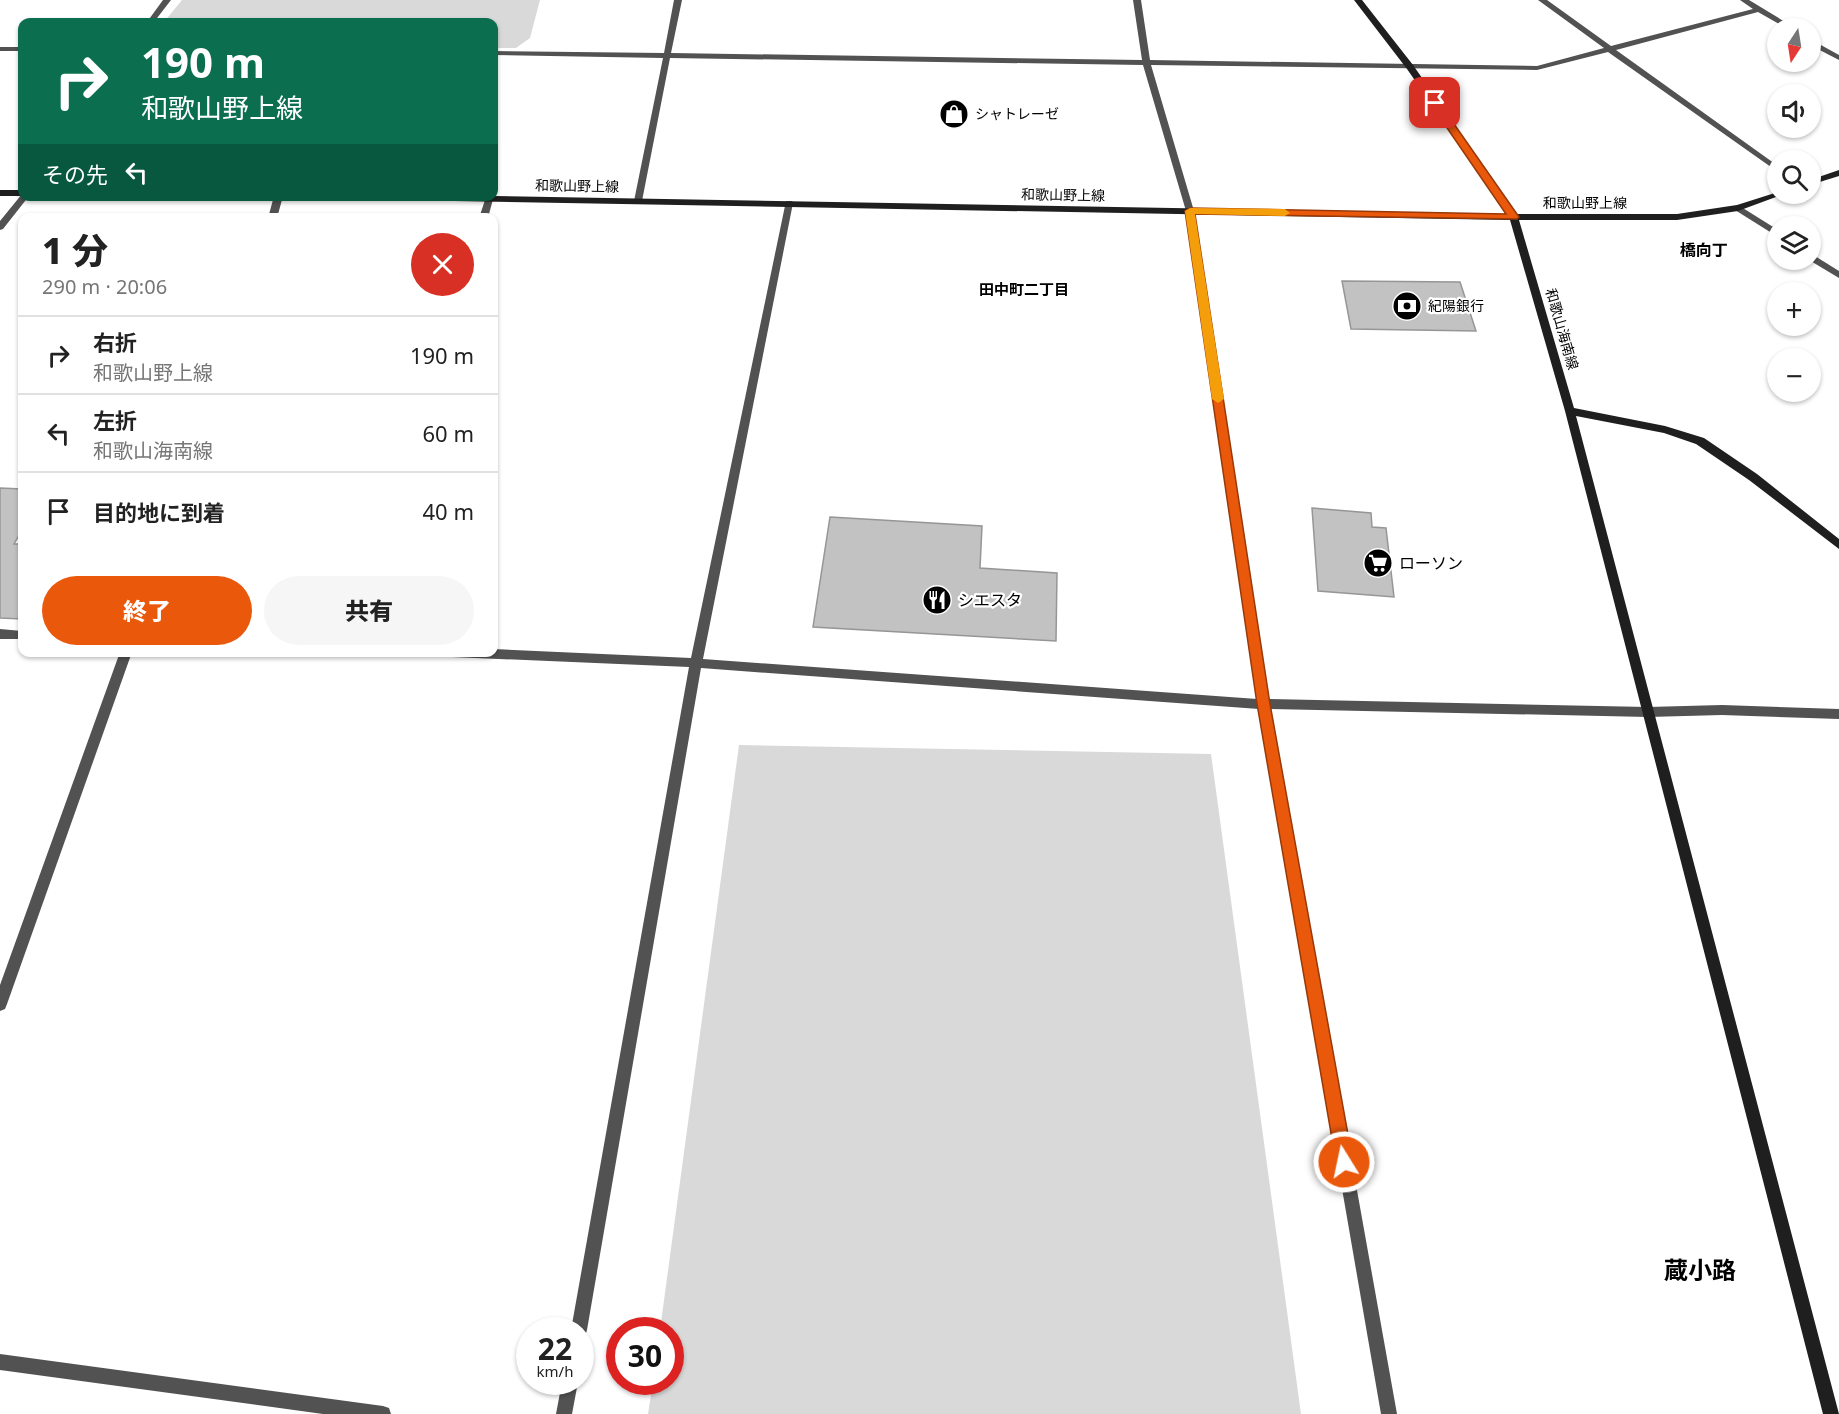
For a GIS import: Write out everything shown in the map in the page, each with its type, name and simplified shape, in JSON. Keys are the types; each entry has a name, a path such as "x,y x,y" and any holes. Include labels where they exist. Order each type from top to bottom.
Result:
{"main road":[{"name":"和歌山海南線","path":"1358,0 1410,66 1514,217 1570,411 1831,1414"},
{"path":"1821,179 1839,173"},
{"path":"0,193 18,194"},
{"name":"和歌山野上線","path":"498,199 1514,217 1677,217 1738,208 1767,198"},
{"path":"1570,411 1665,430 1700,441 1753,477 1839,545"}],"street":[{"path":"153,18 167,0"},
{"path":"638,201 678,0"},
{"path":"1137,0 1146,63 1190,211 1263,704 1389,1414"},
{"path":"1542,0 1767,162"},
{"path":"1744,0 1775,18"},
{"path":"498,53 1537,68 1760,9"},
{"path":"1821,47 1839,58"},
{"path":"0,49 18,49"},
{"path":"0,227 20,201"},
{"path":"581,1317 696,663 789,203"},
{"path":"1738,208 1767,227"},
{"path":"1821,263 1839,275"},
{"path":"0,634 18,635"},
{"path":"498,654 696,663 1263,704 1648,712 1722,710 1839,714"},
{"path":"0,1004 124,657"},
{"path":"0,1362 382,1414"},
{"path":"564,1414 568,1395"}],"shaded area":[{"path":"182,0 540,0 530,38 516,48 498,48 498,18 167,18"},
{"path":"739,745 1211,754 1301,1414 648,1414 651,1395 684,1395 684,1317 662,1317"}],"building":[{"name":"紀陽銀行","path":"1342,281 1460,282 1476,331 1351,329"},
{"path":"0,488 18,489 18,537 14,544 18,544 18,619 0,618"},
{"path":"1312,508 1371,513 1372,527 1386,528 1394,597 1318,591"},
{"name":"シエスタ","path":"830,517 982,526 980,568 1057,573 1056,641 813,627"}],"slow traffic":[{"path":"1218,399 1190,211 1285,213"}],"place":[{"name":"シャトレーゼ","path":"954,114"},
{"name":"紀陽銀行","path":"1407,306"},
{"name":"ローソン","path":"1378,563"},
{"name":"シエスタ","path":"937,600"}],"district":[{"name":"橋向丁","path":"1704,250"},
{"name":"田中町二丁目","path":"1024,290"},
{"name":"蔵小路","path":"1700,1271"}],"route":[{"path":"1344,1162 1263,704 1190,211 1514,217 1435,103"}]}
